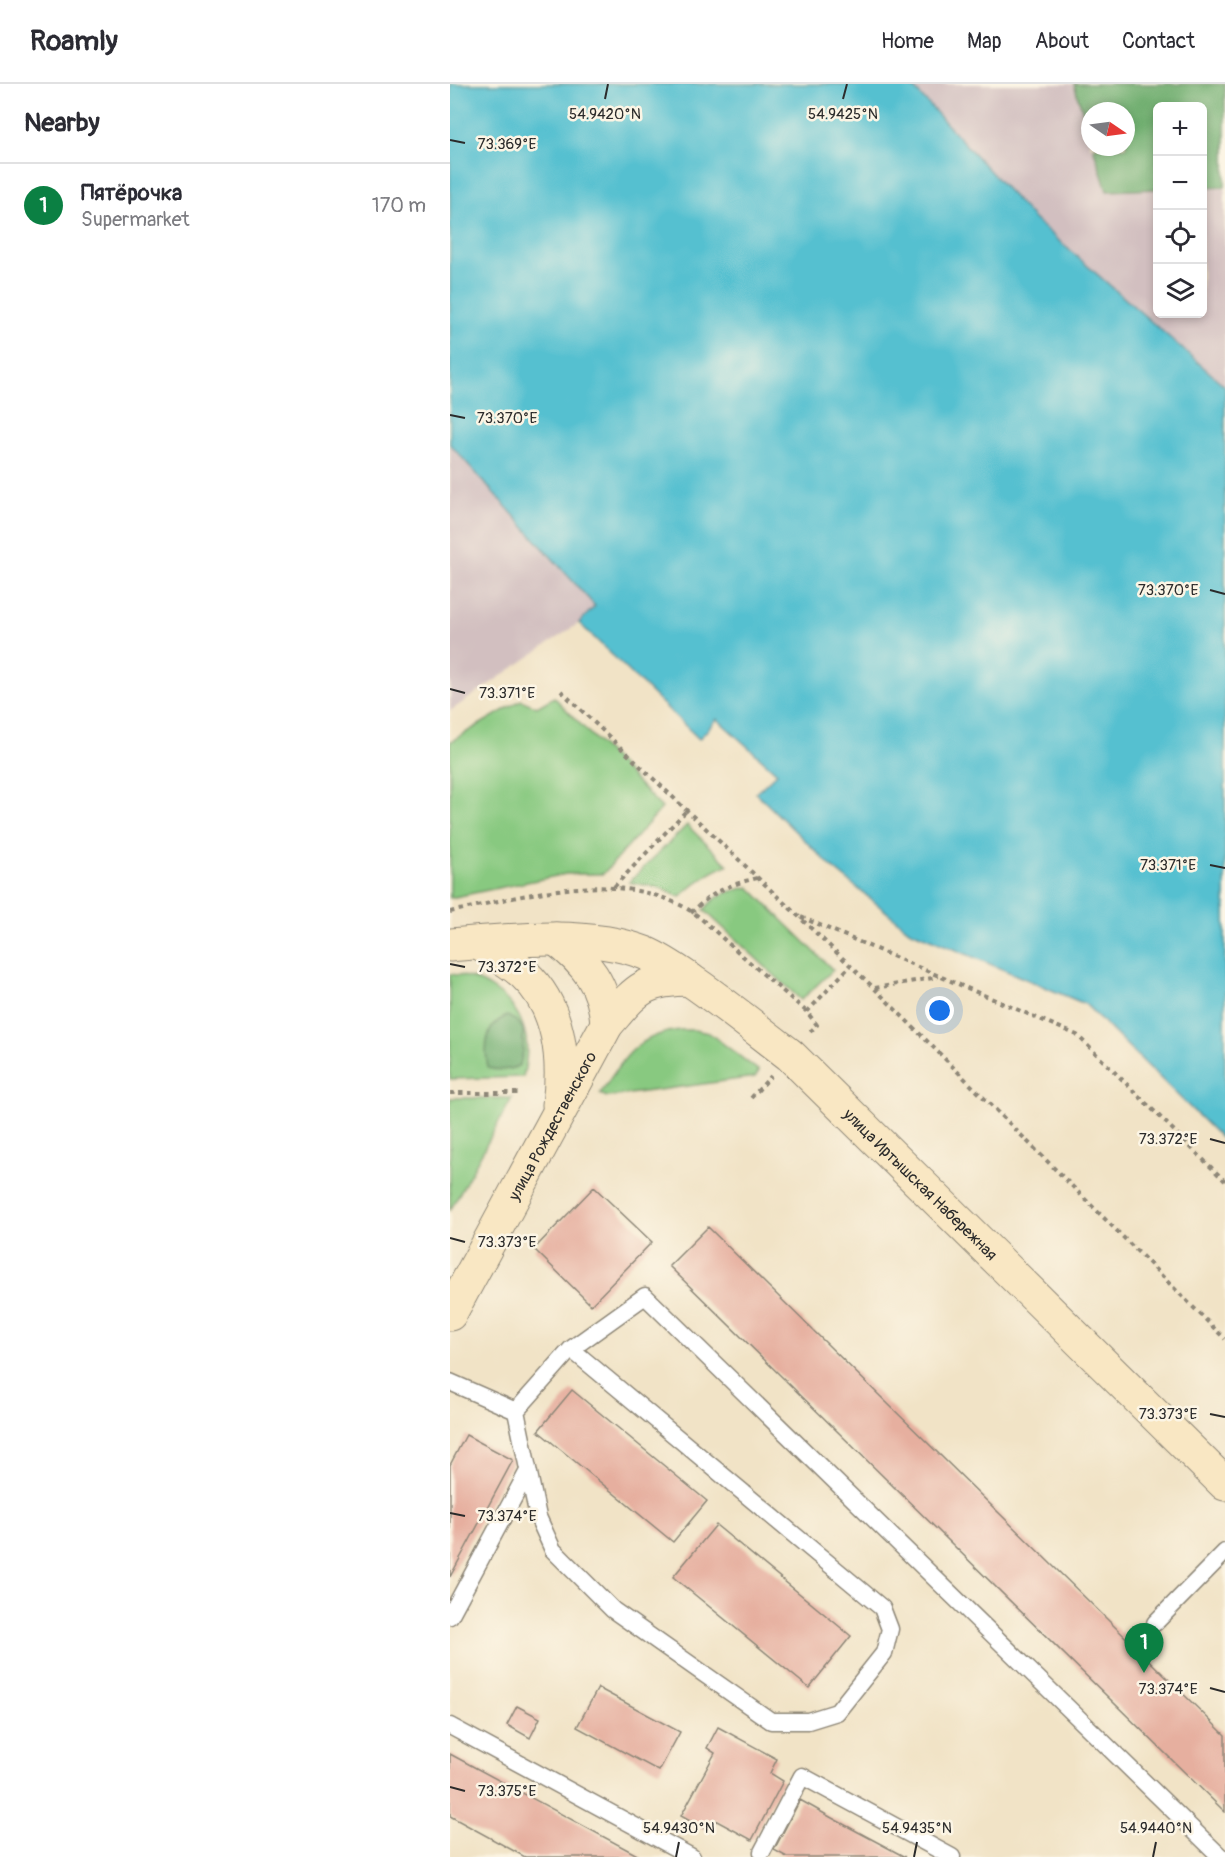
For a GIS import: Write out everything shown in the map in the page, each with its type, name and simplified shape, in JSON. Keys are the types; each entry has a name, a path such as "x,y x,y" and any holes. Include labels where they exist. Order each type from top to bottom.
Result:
{"main road":[{"name":"улица Иртышская Набережная","path":"464,944 568,939 617,944 645,953 667,964 790,1055 1225,1484"},
{"path":"568,939 573,953 600,989 606,1006 607,1024"},
{"path":"464,944 514,965 538,990 554,1023 560,1045 558,1113"},
{"name":"улица Рождественского","path":"450,1314 607,1024 641,987 663,979 688,979"}],"lane":[{"path":"516,1411 571,1349 645,1296 1221,1857"},
{"path":"516,1411 538,1517 553,1550 613,1610 771,1721 808,1721 837,1712 884,1653 890,1629 882,1608 571,1349"},
{"path":"450,1382 516,1411"},
{"path":"450,1616 528,1471"},
{"path":"1155,1623 1225,1552"},
{"path":"450,1726 692,1857"},
{"path":"762,1852 802,1776 952,1857"}],"path":[{"path":"561,691 874,988 1225,1339"},
{"path":"614,887 687,810"},
{"path":"692,913 706,898 730,884 757,878"},
{"path":"797,916 1077,1035 1225,1181"},
{"path":"807,1012 850,966"},
{"path":"874,988 940,976"},
{"path":"450,1093 520,1093"}],"shaded area":[{"path":"910,84 1225,84 1225,386 1034,219"},
{"path":"450,444 595,606 579,623 450,711"}],"green space":[{"path":"1074,84 1225,84 1225,187 1207,188 1207,102 1153,102 1153,189 1107,191 1096,156 1135,156 1135,102 1081,102 1081,107"},
{"path":"554,697 662,808 603,874 566,874 450,898 450,742 521,700 537,707"},
{"path":"687,825 728,865 702,878 680,897 660,888 629,882"},
{"path":"749,887 833,970 801,1000 704,910 719,897"},
{"path":"450,974 484,983 512,1005 523,1026 527,1045 523,1077 450,1079"},
{"path":"507,1016 523,1028 523,1051 520,1065 504,1070 488,1068 486,1045 490,1031 494,1025"},
{"path":"680,1030 709,1033 759,1071 755,1077 607,1097 600,1094 624,1060 641,1043 652,1037"},
{"path":"450,1098 512,1098 450,1211"}],"water":[{"path":"450,84 910,84 1034,219 1225,386 1225,1142 1085,1004 909,930 834,869 756,793 777,773 717,719 699,739 579,623 595,606 450,444"}],"building":[{"path":"594,1187 652,1242 591,1305 534,1249"},
{"path":"708,1227 1225,1735 1225,1812 669,1266"},
{"path":"572,1390 707,1501 673,1542 538,1431"},
{"path":"466,1435 513,1460 450,1577 450,1465"},
{"path":"716,1525 851,1636 809,1688 673,1577"},
{"path":"598,1688 680,1732 659,1771 577,1727"},
{"path":"517,1706 540,1718 530,1738 507,1725"},
{"path":"718,1727 777,1759 770,1773 783,1781 752,1840 715,1820 708,1831 681,1816 715,1753 707,1748"},
{"path":"450,1754 641,1857 525,1857 450,1816"},
{"path":"800,1800 905,1857 787,1857 774,1850"}],"place":[{"name":"Пятёрочка","path":"1144,1673"}]}
